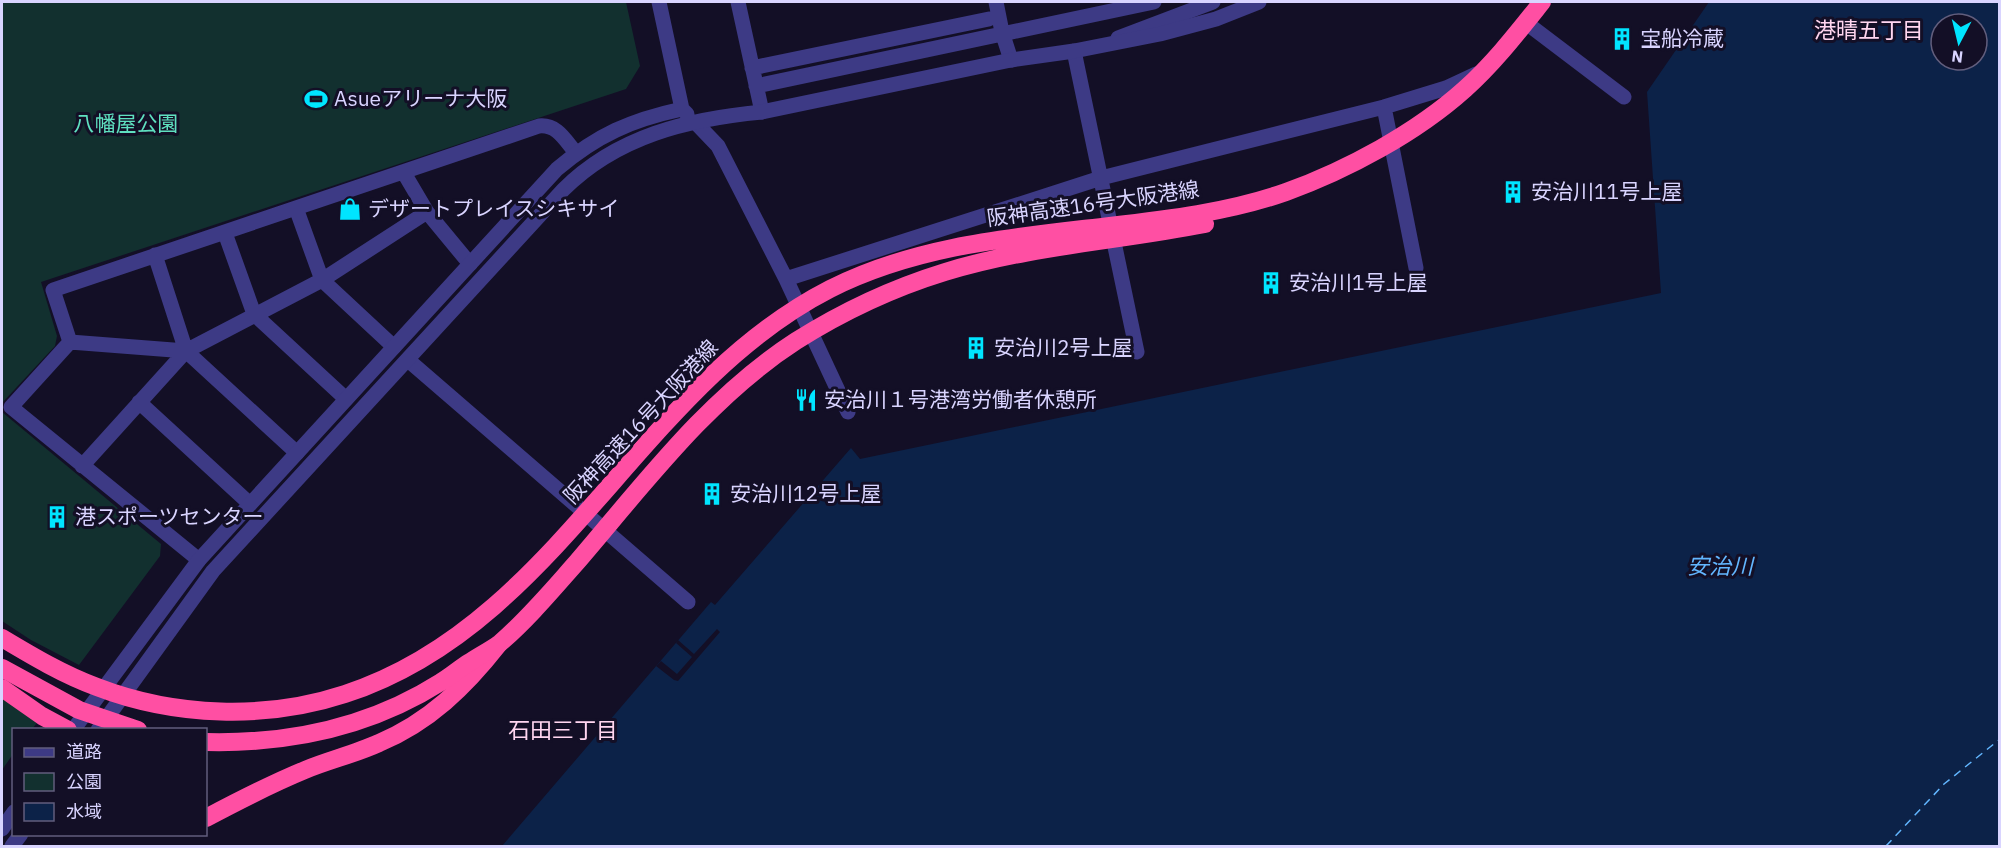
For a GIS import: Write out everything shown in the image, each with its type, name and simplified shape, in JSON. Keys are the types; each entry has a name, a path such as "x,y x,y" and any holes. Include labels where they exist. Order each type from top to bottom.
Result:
{"highway":[{"name":"阪神高速16号大阪港線","path":"2,638 46,663 97,687 132,698 178,708 225,711 279,709 311,704 370,685 413,665 495,607 554,549 658,430 709,377 758,334 831,288 904,259 943,249 979,242 1158,220 1284,193 1340,169 1422,122 1464,90 1504,50 1542,2"},
{"name":"阪神高速16号大阪港線","path":"207,742 275,740 348,725 401,704 442,682 499,644 566,574 686,436 726,396 795,342 856,308 898,288 946,272 1037,251 1146,236 1221,220 1289,202 1341,180 1419,136 1469,97 1512,55 1556,2"},
{"path":"207,817 281,780 381,742 413,726 450,700 499,644"},
{"path":"2,668 79,710 135,728"},
{"path":"2,688 42,716 66,728"}],"street":[{"path":"659,2 682,109 718,146 786,279 848,412"},
{"path":"738,2 762,112"},
{"path":"996,2 1011,60"},
{"path":"756,86 1002,32 1154,2"},
{"path":"1094,47 1214,2"},
{"path":"99,728 213,571 563,190 588,167 606,155 650,134 696,123 762,112 1011,60 1094,47 1216,19 1259,2"},
{"path":"786,279 1101,178 1384,107 1446,88 1490,67 1533,28 1551,2"},
{"path":"752,68 989,19"},
{"path":"1533,28 1624,97"},
{"path":"1074,51 1137,352"},
{"path":"1384,107 1416,268"},
{"path":"74,728 199,560 557,169 576,153 630,122 682,109"},
{"path":"70,342 53,290 539,126 547,125 555,128 576,153"},
{"path":"404,173 428,212 470,264"},
{"path":"296,208 322,280 394,347"},
{"path":"82,466 186,351 322,280 428,212"},
{"path":"225,233 254,314 346,399"},
{"path":"155,255 186,351 297,453"},
{"path":"70,342 11,407 213,571"},
{"path":"70,342 186,351"},
{"path":"408,360 688,602"},
{"path":"140,402 250,504"},
{"path":"2,829 12,815"}],"green space":[{"name":"八幡屋公園","path":"2,2 626,2 640,66 626,89 41,282 57,336 55,346 2,403"},
{"name":"港スポーツセンター","path":"2,412 161,544 160,556 79,665 31,640 2,621"},
{"path":"2,698 37,723 33,728 12,728 12,755 2,770"}],"water":[{"name":"安治川","path":"1709,2 1999,2 1999,846 502,846 711,602 715,605 851,448 860,459 1661,293 1647,92"}],"pier":[{"path":"717,629 720,632 678,681 656,666 661,661 677,674 692,657 676,643 678,640 694,654"}],"ferry route":[{"path":"1886,846 1944,784 2000,739"}],"place":[{"name":"宝船冷蔵","path":"1622,39"},
{"name":"Asueアリーナ大阪","path":"316,99"},
{"name":"安治川11号上屋","path":"1513,192"},
{"name":"デザートプレイスシキサイ","path":"350,209"},
{"name":"安治川1号上屋","path":"1271,283"},
{"name":"安治川2号上屋","path":"976,348"},
{"name":"安治川１号港湾労働者休憩所","path":"806,400"},
{"name":"安治川12号上屋","path":"712,494"},
{"name":"港スポーツセンター","path":"57,517"}],"district":[{"name":"港晴五丁目","path":"1869,30"},
{"name":"石田三丁目","path":"563,730"}]}
